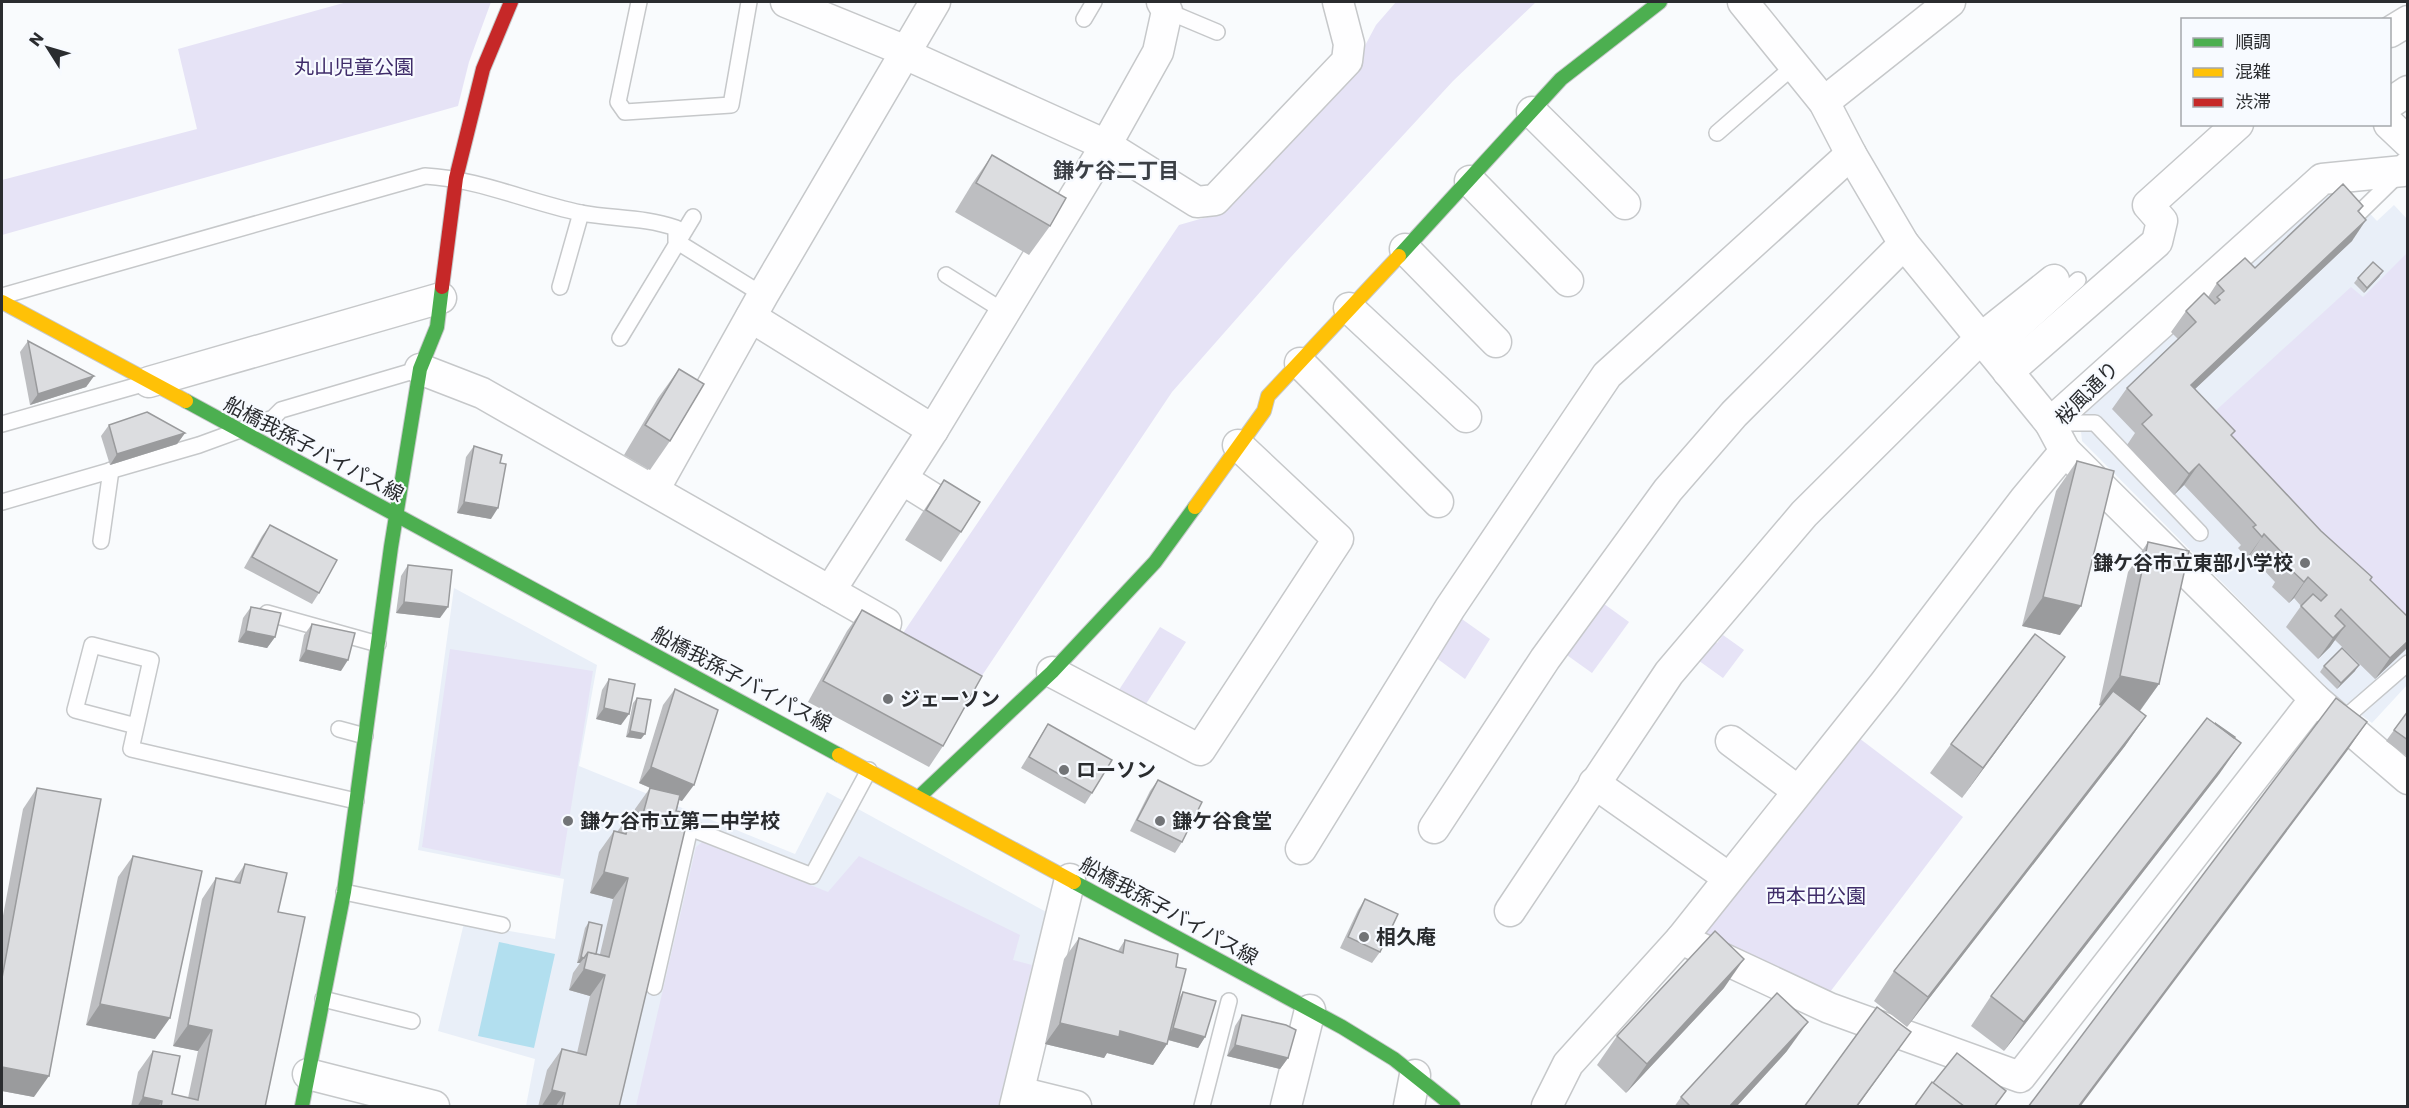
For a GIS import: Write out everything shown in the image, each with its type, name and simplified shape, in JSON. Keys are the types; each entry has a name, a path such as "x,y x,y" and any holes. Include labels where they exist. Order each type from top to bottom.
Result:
{"street":[{"path":"302,1107 344,892 396,516 420,369 437,327 456,178 483,69 511,2"},
{"path":"786,2 896,47 905,54 1106,145 1197,201 1215,200 1354,52 1348,44 1338,2"},
{"path":"654,490 757,306 935,2"},
{"path":"919,797 1052,672 1155,562 1264,411 1268,396 1470,181 1561,79 1660,2"},
{"path":"1824,102 1950,2"},
{"path":"1752,5 1794,66 1824,102 1851,154 1904,244 2050,423"},
{"path":"830,591 1005,312 1054,221 1106,145 1158,52 1164,6"},
{"path":"2391,31 2408,21"},
{"path":"2391,102 2408,91"},
{"path":"1532,112 1625,204"},
{"path":"1511,911 1669,673 1804,514 1994,356 2157,242 2162,221 2148,205 2236,126"},
{"path":"2390,126 2406,160"},
{"path":"1301,849 1450,608 1607,375 1851,154"},
{"name":"桜風通り","path":"2406,160 2322,179 2050,423 2066,451 2315,699 2408,779"},
{"path":"1470,181 1568,281"},
{"path":"1434,828 1545,659 1668,490 1734,414 1904,244"},
{"path":"1405,249 1496,342"},
{"path":"1994,356 2066,280"},
{"path":"149,382 441,298"},
{"name":"船橋我孫子バイパス線","path":"2,302 1310,1010 1394,1059 1453,1107"},
{"path":"757,306 933,430"},
{"path":"1349,308 1467,417"},
{"path":"1300,363 1438,502"},
{"path":"420,369 482,393 886,623"},
{"path":"1052,672 1200,750 1338,539 1238,445"},
{"path":"1547,1107 1568,1064 1681,939 2025,499 2066,451"},
{"path":"902,478 942,504"},
{"path":"1681,939 1829,1008 2020,1077 2315,699"},
{"path":"1731,741 1798,791"},
{"path":"1594,783 1729,878"},
{"path":"1070,879 1017,1099 1076,1107"},
{"path":"1286,1107 1310,1010"},
{"path":"308,1074 434,1107"},
{"path":"1409,1107 1415,1075"}],"lane":[{"path":"639,2 618,102 625,112 731,105 749,2"},
{"path":"1084,20 1094,2"},
{"path":"1164,6 1217,32"},
{"path":"1717,134 1794,66"},
{"path":"2355,217 2406,160"},
{"path":"2,296 425,176 456,178 581,213 653,220 675,228 676,241 757,306"},
{"path":"560,287 581,213"},
{"path":"620,339 676,241 693,217"},
{"path":"946,275 1005,312"},
{"path":"2,502 199,445 273,418 281,410 420,369"},
{"path":"2,424 149,382"},
{"path":"2050,423 2095,423 2200,533"},
{"path":"101,541 111,470"},
{"path":"267,613 378,644"},
{"path":"136,726 75,710 92,645 151,660 131,749 356,801"},
{"path":"2340,722 2408,663"},
{"path":"339,729 365,736"},
{"path":"654,987 690,828 812,876 869,770"},
{"path":"344,892 502,925"},
{"path":"323,999 412,1022"},
{"path":"1202,1107 1229,1000"}],"shaded area":[{"name":"鎌ケ谷市立東部小学校","path":"2318,182 2343,185 2377,221 2394,205 2408,220 2407,685 2372,723 2333,694 2082,441 2080,422 2084,402"},
{"name":"鎌ケ谷市立第二中学校","path":"454,588 597,665 579,766 795,854 827,792 1050,914 1003,1106 526,1106 535,1059 438,1031 464,923 555,939 564,879 418,850"}],"green space":[{"name":"丸山児童公園","path":"347,2 491,2 469,62 458,106 2,235 2,180 197,129 178,49"},
{"path":"1396,2 1536,2 1453,81 1290,258 1172,392 971,692 897,642 1179,225 1221,213 1344,85 1376,25"},
{"path":"2407,253 2407,626 2211,415 2351,287 2363,297"},
{"path":"1600,601 1629,622 1592,673 1564,653"},
{"path":"1459,617 1490,639 1465,679 1435,657"},
{"path":"1160,627 1186,642 1142,710 1115,696"},
{"path":"1723,635 1744,650 1723,678 1695,658 1709,638 1717,643"},
{"path":"450,649 593,671 560,876 422,847"},
{"name":"西本田公園","path":"1855,735 1963,817 1827,996 1698,936"},
{"path":"702,842 828,892 859,856 1020,935 1013,960 1032,965 998,1106 636,1106 696,847"}],"water":[{"path":"499,942 555,954 534,1048 478,1036"}],"building":[{"path":"992,155 1066,198 1050,226 976,183"},
{"path":"2343,184 2363,206 2358,211 2366,220 2191,385 2235,431 2231,435 2321,531 2372,577 2370,580 2408,617 2408,641 2390,658 2341,609 2335,616 2345,626 2333,638 2301,606 2313,594 2321,601 2327,595 2308,577 2304,582 2287,566 2291,562 2264,534 2262,537 2253,527 2256,525 2199,464 2189,474 2142,424 2152,415 2127,388 2196,322 2186,311 2204,293 2215,304 2220,300 2217,297 2224,291 2217,283 2245,258 2255,268"},
{"path":"2373,262 2383,271 2367,288 2358,278"},
{"path":"28,341 94,376 38,394"},
{"path":"679,369 704,384 670,441 645,425"},
{"path":"147,412 185,433 117,454 109,425"},
{"path":"474,446 502,455 500,463 506,464 498,508 464,502"},
{"path":"2077,461 2114,471 2081,606 2043,597"},
{"path":"944,480 980,502 961,532 926,510"},
{"path":"270,525 337,560 319,593 252,557"},
{"path":"2148,542 2189,551 2159,684 2120,676"},
{"path":"408,565 452,570 448,607 404,602"},
{"path":"251,607 281,613 275,637 246,631"},
{"path":"862,610 982,676 943,746 823,681"},
{"path":"312,624 355,633 348,660 306,650"},
{"path":"2035,634 2065,657 1983,768 1951,744"},
{"path":"2342,648 2359,665 2341,683 2324,666"},
{"path":"609,679 635,684 629,714 604,708"},
{"path":"675,689 718,710 694,785 651,767"},
{"path":"2113,691 2146,716 1928,997 1894,971"},
{"path":"637,698 651,700 645,734 630,731"},
{"path":"2336,698 2367,722 2078,1107 2028,1107"},
{"path":"2408,711 2408,740 2394,730"},
{"path":"2207,718 2241,743 2024,1022 1991,996"},
{"path":"1048,724 1112,760 1092,793 1029,757"},
{"path":"1158,780 1202,802 1182,842 1137,820"},
{"path":"37,788 101,799 49,1076 2,1067 2,978"},
{"path":"650,788 680,795 676,811 689,813 619,1107 562,1107 565,1093 552,1090 562,1049 586,1055 605,975 584,969 588,952 609,957 628,878 604,872 614,831 626,834 632,811 643,814"},
{"path":"133,856 202,871 170,1018 100,1004"},
{"path":"245,864 287,873 278,912 305,917 265,1107 161,1107 162,1101 143,1097 153,1051 180,1056 172,1094 198,1100 212,1030 188,1025 216,878 240,883"},
{"path":"1365,899 1398,914 1380,952 1348,937"},
{"path":"589,922 602,925 596,954 588,952 584,958 581,957"},
{"path":"1715,931 1744,959 1647,1064 1617,1036"},
{"path":"1079,938 1123,953 1125,940 1178,954 1176,967 1186,969 1167,1044 1120,1031 1119,1037 1060,1023"},
{"path":"1183,992 1216,1001 1205,1037 1173,1028"},
{"path":"1777,993 1808,1022 1729,1107 1691,1107 1681,1097"},
{"path":"1877,1007 1911,1032 1856,1107 1804,1107"},
{"path":"1242,1015 1286,1025 1296,1030 1288,1058 1235,1045"},
{"path":"1957,1053 2006,1091 1994,1107 1965,1107 1933,1083"},
{"path":"1932,1082 1965,1107 1914,1107"}],"traffic: fast":[{"path":"1399,256 1561,79 1660,2"},
{"path":"302,1106 344,892 391,547 420,369 437,327 442,287"},
{"path":"186,401 839,755"},
{"path":"919,797 1052,672 1155,562 1195,507"},
{"path":"1074,882 1342,1027 1394,1059 1453,1106"}],"traffic: slow":[{"path":"1195,507 1264,411 1268,396 1399,256"},
{"path":"2,302 186,401"},
{"path":"839,755 1074,882"}],"traffic: jam":[{"path":"442,287 456,178 483,69 511,2"}],"place":[{"name":"鎌ケ谷市立東部小学校","path":"2305,563"},
{"name":"ジェーソン","path":"888,699"},
{"name":"ローソン","path":"1064,770"},
{"name":"鎌ケ谷市立第二中学校","path":"568,821"},
{"name":"鎌ケ谷食堂","path":"1160,821"},
{"name":"相久庵","path":"1364,937"}],"district":[{"name":"鎌ケ谷二丁目","path":"1116,171"}]}
